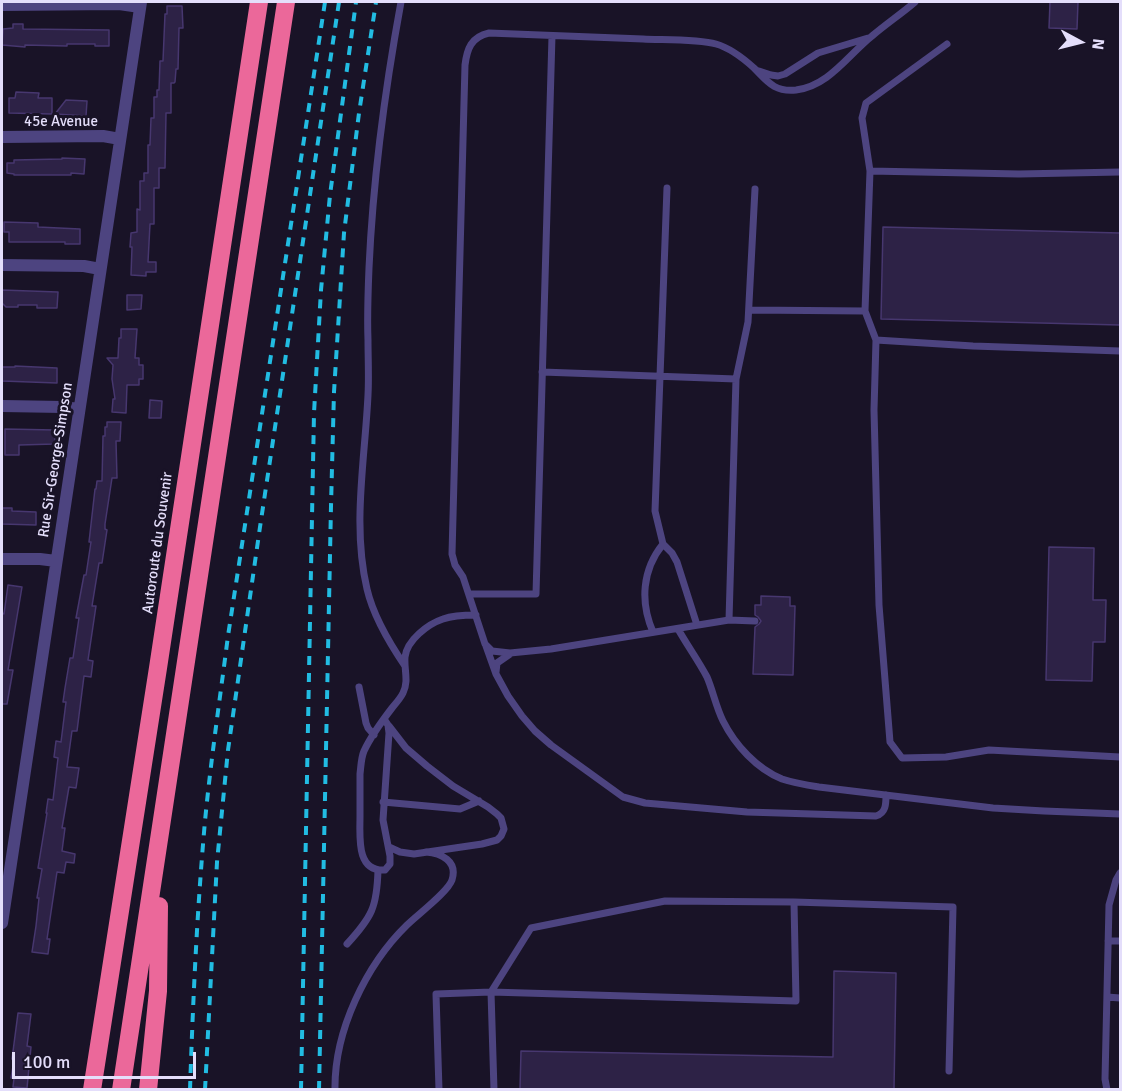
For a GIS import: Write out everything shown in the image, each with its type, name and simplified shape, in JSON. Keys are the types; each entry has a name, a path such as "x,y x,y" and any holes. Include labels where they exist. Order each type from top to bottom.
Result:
{"highway":[{"name":"Autoroute du Souvenir","path":"92,1089 259,2"},
{"path":"121,1089 286,2"},
{"path":"148,1089 158,991 159,840"}],"street":[{"path":"2,5 141,4"},
{"name":"Rue Sir-George-Simpson","path":"2,923 141,4"},
{"name":"45e Avenue","path":"2,137 103,136 120,139"},
{"path":"2,265 84,266 100,269"},
{"path":"2,406 79,409"},
{"path":"2,559 56,561"}],"lane":[{"path":"401,2 374,196 369,266 369,391 360,527 367,590 377,616 405,666"},
{"path":"886,795 883,812 871,817 747,812 664,806 634,801 612,790 551,745 535,731 508,696 496,674 469,594 455,566 452,554 465,65 470,45 481,35 489,33 676,41 715,44 741,57 774,87 794,90 806,88 830,75 870,37 915,2"},
{"path":"469,594 536,594 552,36"},
{"path":"755,69 764,74 778,76 818,53 870,37"},
{"path":"947,44 866,103 862,118 870,171 865,311 876,340 874,410 879,605 890,742 902,758 946,757 989,750 1120,757"},
{"path":"870,171 1019,174 1120,172"},
{"path":"667,188 655,511 663,544 677,562 697,626"},
{"path":"729,620 736,379 748,322 755,189"},
{"path":"748,310 865,311"},
{"path":"876,340 1120,351"},
{"path":"542,372 736,379"},
{"path":"652,633 646,614 644,589 656,553 663,544"},
{"path":"386,722 389,733 383,820 390,864 385,870 378,870 366,863 360,846 361,763 364,751 386,722 404,692 407,677 405,654 409,645 416,637 442,619 457,615 476,615"},
{"path":"485,644 492,651 510,653 551,649 729,620 755,621"},
{"path":"678,629 707,678 722,720 731,736 741,748 770,773 795,783 993,808 1120,814"},
{"path":"496,674 497,663 510,653"},
{"path":"359,687 366,723 374,735"},
{"path":"386,722 406,748 427,766 501,818 504,829 497,840 482,844 414,854 407,854 389,847"},
{"path":"384,802 460,809 479,801"},
{"path":"335,1089 337,1058 344,1029 370,971 394,939 452,881 453,871 449,861 440,854 426,852"},
{"path":"347,944 372,912 377,892 378,870"},
{"path":"1107,1089 1105,1079 1109,905 1120,873"},
{"path":"494,1089 490,992 531,928 665,901 953,907 949,1071"},
{"path":"439,1089 436,994 490,992 796,1002 794,902"},
{"path":"1108,941 1120,941"},
{"path":"1107,997 1120,998"},
{"path":"1102,1089 1105,1079"}],"building":[{"path":"1050,2 1078,2 1077,29 1049,28"},
{"path":"167,6 182,6 183,28 179,28 178,69 176,69 175,82 171,83 171,113 166,113 165,168 159,168 159,188 154,188 154,224 150,224 148,262 156,262 156,272 146,272 146,276 131,275 131,233 137,232 140,181 144,181 144,173 148,173 151,118 154,118 154,97 157,97 157,90 159,90"},
{"path":"13,24 23,24 23,29 109,30 109,46 95,46 95,44 25,45 25,47 2,45 3,29 13,28"},
{"path":"16,92 39,93 38,98 52,98 52,114 9,113 9,98 15,98"},
{"path":"66,100 87,101 86,116 55,114"},
{"path":"85,159 84,174 14,175 7,173 7,163 14,163 14,160"},
{"path":"4,222 38,223 38,227 80,229 80,244 9,242 9,232 4,232"},
{"path":"883,227 1120,233 1120,325 881,319"},
{"path":"2,290 58,292 57,308 37,308 37,305 6,307 2,303"},
{"path":"127,295 142,295 141,309 127,310"},
{"path":"121,329 137,329 135,358 139,358 139,365 143,365 143,379 139,379 139,385 127,385 126,413 112,412 113,399 115,399 112,379 113,365 107,358 118,358"},
{"path":"2,367 57,368 57,383 2,381"},
{"path":"150,400 162,401 161,418 149,418"},
{"path":"107,422 121,422 120,441 116,441 117,478 112,478 102,563 99,563 92,606 96,606 88,660 93,661 91,677 84,676 77,731 72,731 67,767 79,768 76,788 69,787 62,828 65,828 62,851 75,854 74,863 66,862 64,873 57,872 47,939 50,939 48,954 32,952 42,869 38,868 48,799 53,800 58,758 54,757 56,741 61,742 66,702 63,702 65,688 70,658 73,658 79,618 76,618 91,542 89,542 95,489 97,481 102,481 103,436 105,436"},
{"path":"5,429 55,430 55,444 19,445 19,455 5,455"},
{"path":"2,508 12,508 12,511 36,512 36,525 2,524"},
{"path":"1049,547 1094,548 1093,600 1106,600 1105,642 1093,642 1092,681 1046,680"},
{"path":"8,585 22,587 8,670 13,670 7,704 2,704 2,613 4,614"},
{"path":"761,596 790,597 790,606 795,606 793,675 753,674 755,627 761,621 755,615 755,605 761,605"},
{"path":"834,971 896,973 894,1089 520,1089 521,1051 833,1057"},
{"path":"18,1013 31,1014 27,1046 31,1047 27,1088 13,1087 14,1078 11,1078"}],"railway":[{"path":"190,1090 200,888 213,752 228,636 325,2"},
{"path":"205,1090 217,862 228,750 339,2"},
{"path":"301,1090 314,413 321,290 330,195 356,2"},
{"path":"319,1090 334,392 344,233 376,2"}]}
